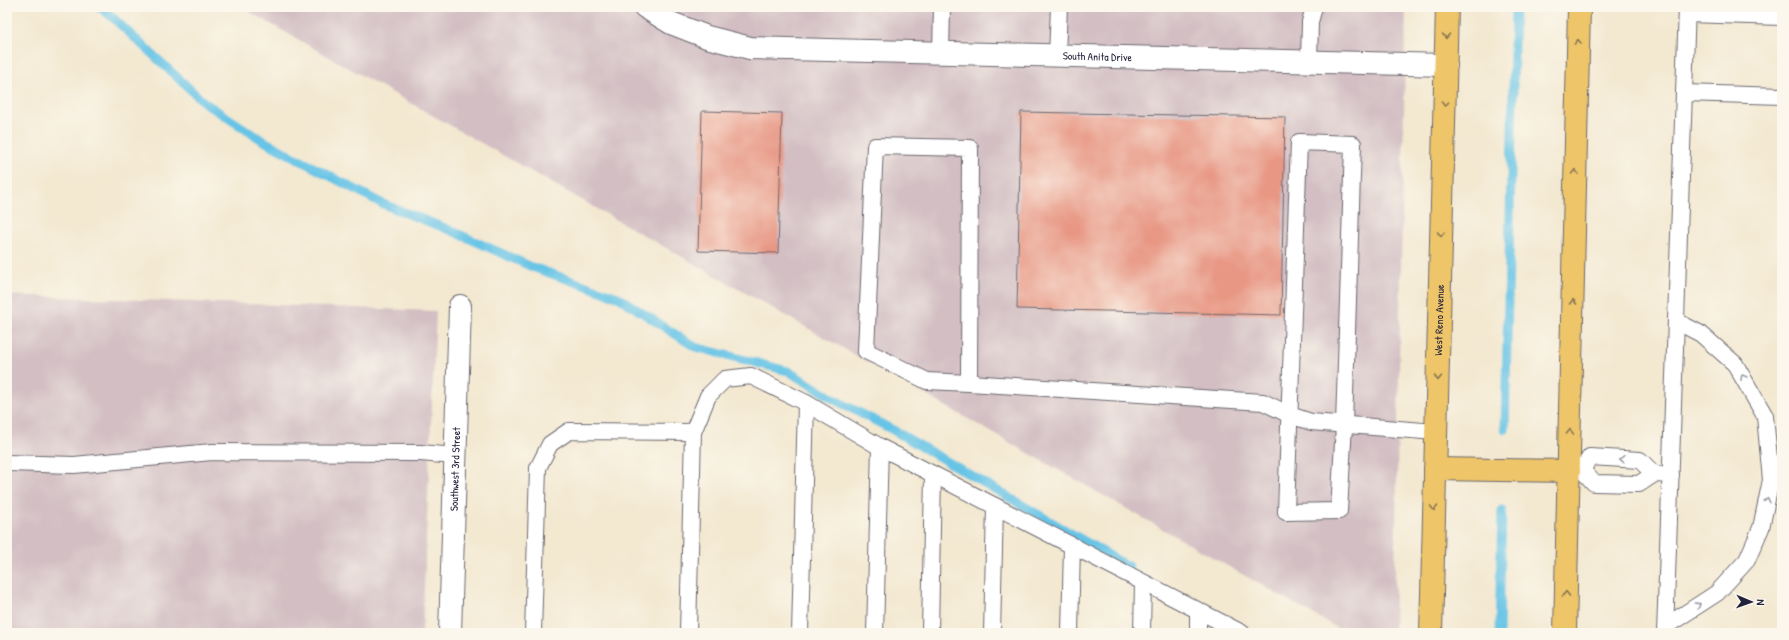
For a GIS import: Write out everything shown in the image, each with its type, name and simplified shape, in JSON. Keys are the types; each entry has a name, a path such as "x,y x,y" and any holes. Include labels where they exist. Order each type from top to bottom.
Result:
{"main road":[{"name":"West Reno Avenue","path":"1431,633 1447,7"},
{"path":"1565,633 1576,471 1579,7"},
{"path":"1435,469 1576,471"}],"street":[{"name":"South Anita Drive","path":"645,7 671,23 707,37 750,48 1446,65"},
{"name":"Southwest 3rd Street","path":"450,633 460,306"}],"lane":[{"path":"942,7 942,53"},
{"path":"1057,56 1059,7"},
{"path":"1309,62 1310,22 1314,7"},
{"path":"1665,630 1687,11 1782,17"},
{"path":"1684,93 1782,96"},
{"path":"1299,142 1353,144 1344,425 1340,512 1286,512 1299,142"},
{"path":"969,383 970,148 875,146 866,351 927,381 1263,402 1290,415 1311,422 1436,432"},
{"path":"1665,630 1717,593 1747,560 1760,528 1771,480 1765,416 1735,364 1701,334 1676,322"},
{"path":"688,633 693,432 708,396 726,379 751,376 806,403 880,447 1242,633"},
{"path":"800,633 806,403"},
{"path":"533,633 538,468 550,444 569,431 693,432"},
{"path":"875,633 880,447"},
{"path":"7,463 74,465 212,452 420,453 456,456"},
{"path":"1654,474 1640,460 1590,457 1576,471 1594,482 1639,484 1654,474 1671,475"},
{"path":"930,633 933,474"},
{"path":"992,633 995,506"},
{"path":"1070,633 1072,545"},
{"path":"1142,633 1143,583"},
{"path":"1198,611 1198,633"}],"shaded area":[{"path":"241,7 1406,7 1394,633 1346,633"},
{"path":"7,295 436,311 422,633 7,633"}],"building":[{"path":"702,111 782,113 778,253 698,251"},
{"path":"1021,112 1285,117 1281,315 1017,309"}],"waterway":[{"path":"99,7 111,16 205,103 262,140 383,204 450,230 532,267 618,297 695,347 788,371 837,401 893,430 1129,567"},
{"path":"1505,429 1515,7"},
{"path":"1499,633 1502,510"}]}
